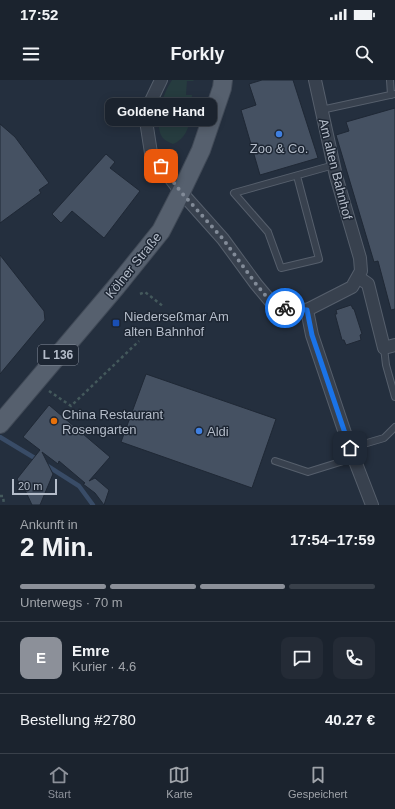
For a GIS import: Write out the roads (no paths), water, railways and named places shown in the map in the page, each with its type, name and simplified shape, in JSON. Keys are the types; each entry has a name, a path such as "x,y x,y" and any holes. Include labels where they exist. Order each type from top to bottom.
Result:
{"main road":[{"name":"Kölner Straße","path":"0,424 116,287 161,231 200,150 222,88 223,80"}],"street":[{"path":"161,80 150,105 147,127 151,153 181,192 223,239 271,302 284,308 307,310 352,287 358,277 368,284 390,347"},
{"name":"Am alten Bahnhof","path":"315,80 334,165 360,258 361,271 358,277"},
{"path":"307,310 312,335 351,453 372,505"}],"lane":[{"path":"321,110 393,94 390,80"},
{"path":"297,176 319,259 281,268 268,232 234,193 334,165"},
{"path":"390,347 386,366 395,397"},
{"path":"275,461 308,472 384,438 395,427"}],"waterway":[{"path":"0,437 38,460"},
{"path":"46,465 79,486 93,505"}],"place":[{"name":"Zoo & Co.","path":"279,134"},
{"name":"Goldene Hand","path":"161,166"},
{"name":"Niederseßmar Am alten Bahnhof","path":"116,323"},
{"name":"China Restaurant Rosengarten","path":"54,421"},
{"name":"Aldi","path":"199,431"}]}
